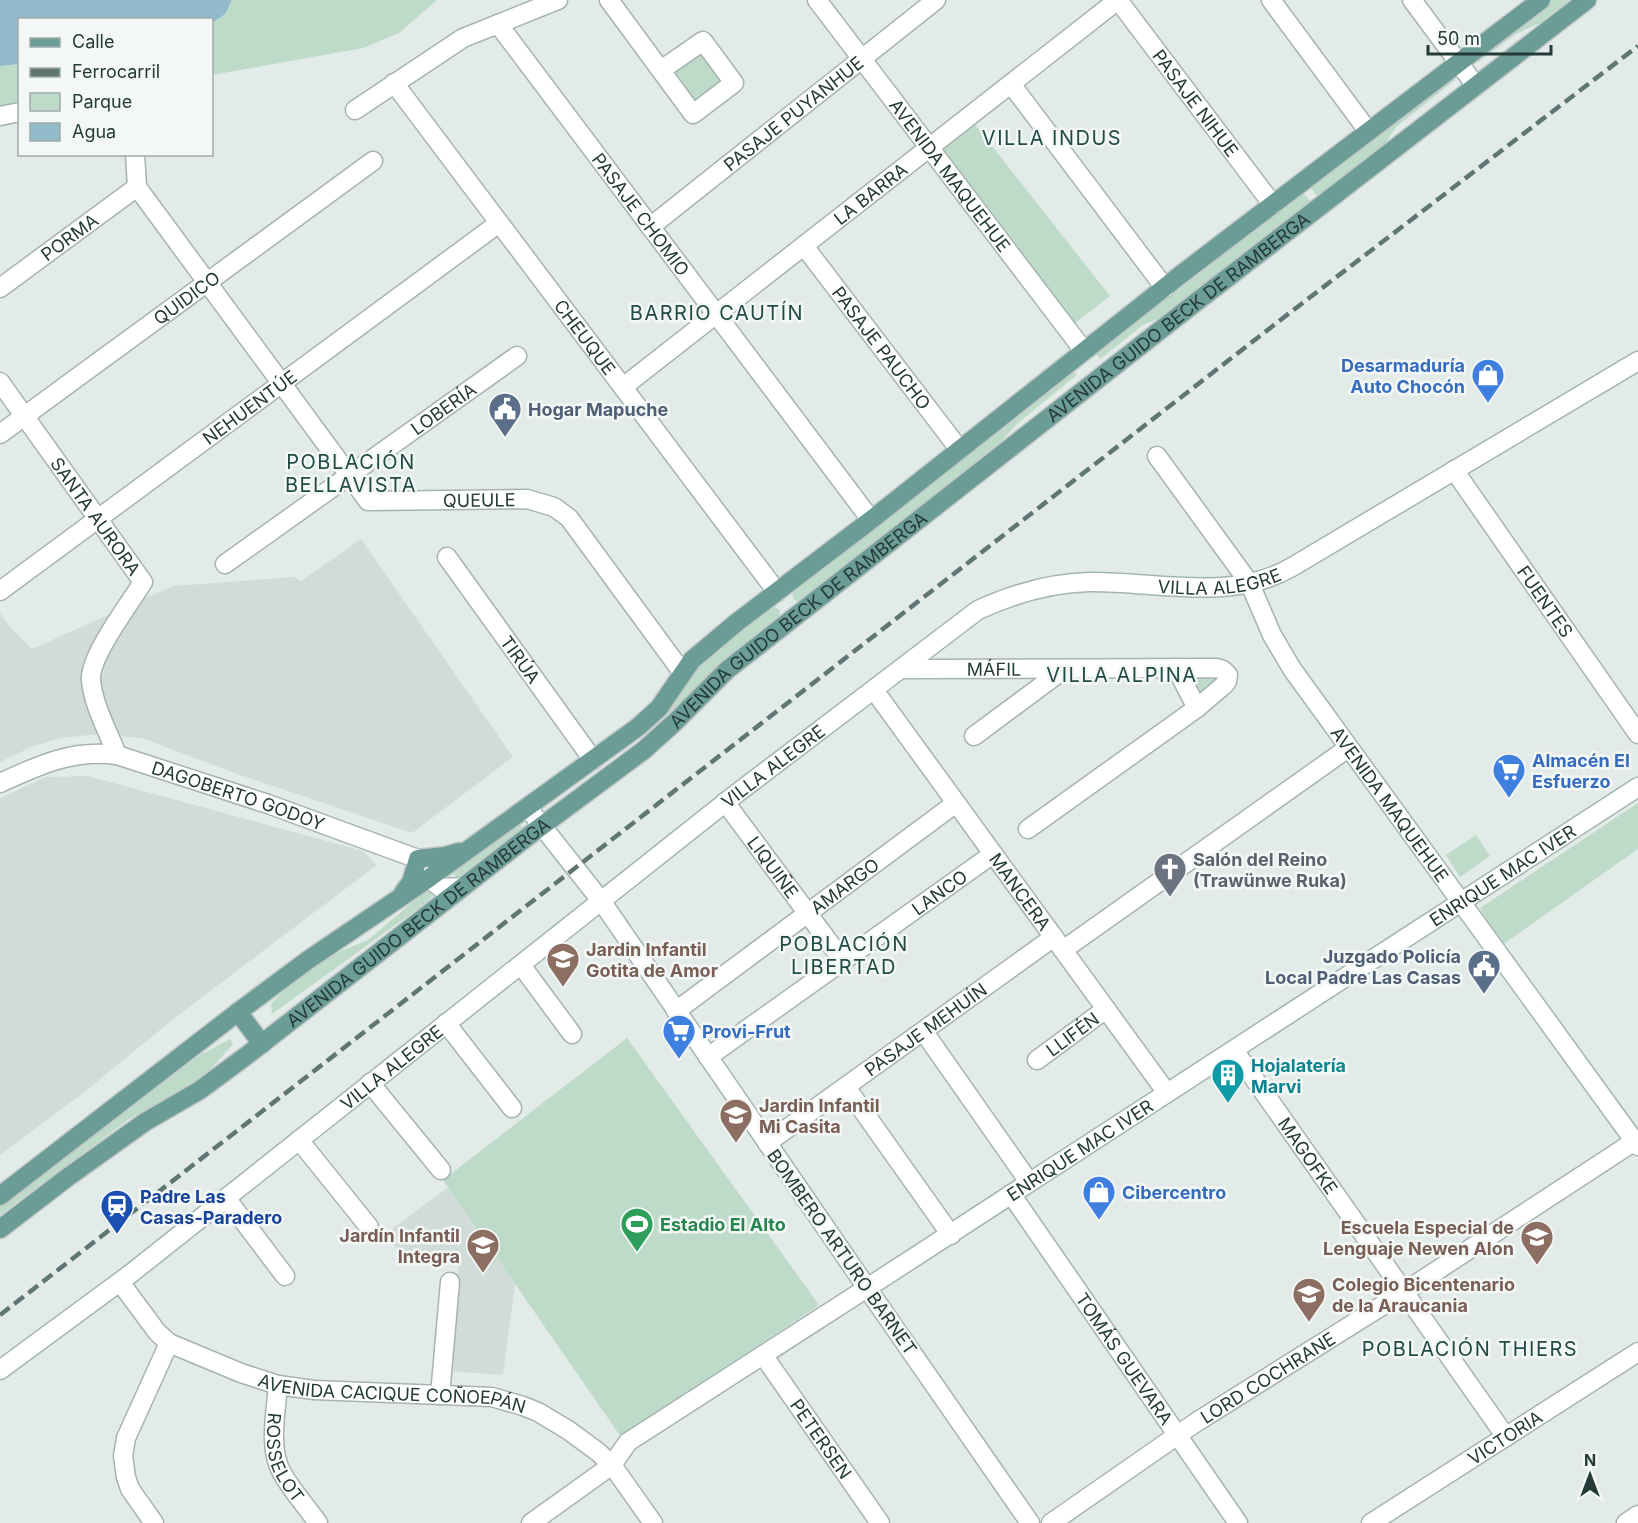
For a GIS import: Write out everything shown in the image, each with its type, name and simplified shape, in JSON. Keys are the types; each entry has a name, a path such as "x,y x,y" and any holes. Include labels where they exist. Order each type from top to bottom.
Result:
{"main road":[{"name":"AVENIDA GUIDO BECK DE RAMBERGA","path":"0,1196 308,960 429,878 647,720 668,696 682,672 703,650 1165,288 1540,0"},
{"name":"AVENIDA GUIDO BECK DE RAMBERGA","path":"0,1229 68,1177 146,1122 200,1090 262,1044 542,826 644,750 727,670 1587,0"},
{"path":"1084,351 1103,376"},
{"path":"777,592 796,616"},
{"path":"396,901 411,882 418,859 445,856 473,846"},
{"path":"238,1012 262,1044"}],"street":[{"path":"355,110 463,38 558,0"},
{"path":"609,0 661,70"},
{"name":"AVENIDA MAQUEHUE","path":"817,0 1084,351"},
{"name":"PASAJE PUYANHUE","path":"650,227 936,0"},
{"name":"LA BARRA","path":"623,387 1118,0"},
{"name":"PASAJE NIHUE","path":"1118,0 1273,205"},
{"path":"1271,0 1368,131"},
{"path":"1412,0 1476,86"},
{"name":"PASAJE CHOMIO","path":"498,24 871,520"},
{"name":"CHEUQUE","path":"394,83 777,592"},
{"path":"1011,84 1165,288"},
{"path":"0,116 18,112"},
{"path":"135,156 136,187"},
{"name":"QUIDICO","path":"0,434 373,162"},
{"name":"QUEULE","path":"136,187 368,501 527,499 554,507 569,518 682,672"},
{"name":"PORMA","path":"0,288 136,187"},
{"name":"NEHUENTÚE","path":"0,591 499,223"},
{"name":"PASAJE PAUCHO","path":"804,246 959,448"},
{"name":"LOBERÍA","path":"225,564 517,356"},
{"name":"VILLA ALEGRE","path":"0,1370 120,1282 602,902 725,802 978,610 1010,597 1042,588 1088,582 1205,587 1250,584 1269,579 1638,362"},
{"name":"SANTA AURORA","path":"0,382 143,582 95,660 90,677 93,693 117,755"},
{"name":"AVENIDA MAQUEHUE","path":"1157,456 1250,584 1276,643 1292,669 1637,1142"},
{"name":"FUENTES","path":"1454,470 1638,734"},
{"name":"TIRÚA","path":"447,557 593,760"},
{"path":"1028,829 1197,708 1176,668"},
{"name":"MÁFIL","path":"902,669 1217,668 1223,670 1228,675 1224,686 1197,708"},
{"path":"974,736 1063,670"},
{"name":"MANCERA","path":"874,690 1167,1093"},
{"name":"PASAJE MEHUÍN","path":"767,1143 924,1032 1059,944 1348,747"},
{"name":"DAGOBERTO GODOY","path":"0,783 36,766 66,756 93,753 117,755 268,804 418,859"},
{"name":"ENRIQUE MAC IVER","path":"531,1523 612,1465 628,1442 1638,788"},
{"name":"LIQUIÑE","path":"725,802 843,961"},
{"name":"AMARGO","path":"676,1011 956,803"},
{"name":"BOMBERO ARTURO BARNET","path":"527,807 602,902 1030,1523"},
{"name":"LANCO","path":"708,1057 993,854"},
{"path":"418,859 429,878 441,888 463,887"},
{"path":"521,965 572,1034"},
{"name":"LLIFÉN","path":"1037,1060 1106,1009"},
{"path":"446,1023 512,1108"},
{"path":"924,1032 1029,1182"},
{"name":"MAGOFKE","path":"1234,1050 1506,1437"},
{"path":"370,1083 441,1170"},
{"path":"846,1087 951,1234"},
{"path":"300,1140 369,1227"},
{"name":"LORD COCHRANE","path":"1052,1523 1178,1435 1404,1293 1637,1142"},
{"name":"TOMÁS GUEVARA","path":"1011,1194 1238,1523"},
{"path":"226,1198 285,1276"},
{"name":"AVENIDA CACIQUE COÑOEPÁN","path":"120,1282 157,1332 169,1343 241,1373 278,1385 314,1390 492,1398 538,1412 586,1443 612,1465 652,1523"},
{"path":"440,1395 450,1282"},
{"path":"154,1523 130,1489 123,1456 126,1438 169,1343"},
{"name":"VICTORIA","path":"1371,1523 1638,1352"},
{"name":"PETERSEN","path":"764,1355 880,1523"},
{"name":"ROSSELOT","path":"278,1385 274,1446 276,1459 281,1472 318,1523"},
{"path":"1626,1523 1638,1515"}],"shaded area":[{"path":"361,539 513,757 412,833 229,771 142,738 99,734 61,738 31,747 0,762 0,613 9,626 32,649 173,586 295,577 301,581"},
{"path":"88,776 363,851 377,865 177,1016 82,1094 0,1155 0,798 46,777"},
{"name":"Jardín Infantil Integra","path":"448,1187 515,1284 503,1375 448,1371 458,1265 405,1255 383,1236"}],"green space":[{"path":"232,0 437,0 399,33 363,48 213,75 213,22 224,14"},
{"path":"1553,0 1570,0 1540,23 1516,34 1478,62 1476,59"},
{"path":"702,45 729,82 694,110 667,72"},
{"path":"18,64 18,106 0,110 0,66"},
{"path":"1453,77 1455,80 1396,127 1383,147 1318,197 1310,187"},
{"path":"973,122 1110,296 1074,324 941,150"},
{"path":"1303,193 1311,202 1167,315 1143,325 1100,359 1096,354"},
{"path":"1074,372 1077,375 1018,423 998,445 805,599 794,600 792,594 795,589"},
{"path":"773,606 780,610 779,618 707,677 647,732 704,659"},
{"path":"1213,673 1219,678 1199,693 1190,678"},
{"path":"1638,803 1638,849 1502,945 1480,908"},
{"path":"515,824 530,828 465,875 459,878 449,872"},
{"path":"1476,835 1490,856 1460,877 1446,855"},
{"path":"428,889 433,896 423,905 272,1014 271,1004 287,987 336,953 368,940"},
{"name":"Estadio El Alto","path":"627,1038 819,1305 621,1437 443,1180"},
{"path":"230,1039 233,1044 210,1070 195,1082 129,1119 0,1215 0,1206 200,1055"}],"water":[{"path":"0,0 232,0 225,14 213,22 213,18 18,18 18,64 0,66"}],"railway":[{"path":"0,1315 1283,318 1638,46"}],"place":[{"name":"Desarmaduría Auto Chocón","path":"1488,404"},
{"name":"Hogar Mapuche","path":"505,438"},
{"name":"Almacén El Esfuerzo","path":"1509,799"},
{"name":"Salón del Reino (Trawünwe Ruka)","path":"1170,898"},
{"name":"Jardin Infantil Gotita de Amor","path":"563,988"},
{"name":"Juzgado Policía Local Padre Las Casas","path":"1484,995"},
{"name":"Provi-Frut","path":"679,1060"},
{"name":"Hojalatería Marvi","path":"1228,1104"},
{"name":"Jardin Infantil Mi Casita","path":"736,1144"},
{"name":"Cibercentro","path":"1099,1221"},
{"name":"Padre Las Casas-Paradero","path":"117,1235"},
{"name":"Estadio El Alto","path":"637,1253"},
{"name":"Escuela Especial de Lenguaje Newen Alon","path":"1537,1266"},
{"name":"Jardín Infantil Integra","path":"483,1274"},
{"name":"Colegio Bicentenario de la Araucania","path":"1309,1323"}],"district":[{"name":"VILLA INDUS","path":"1052,138"},
{"name":"BARRIO CAUTÍN","path":"717,313"},
{"name":"POBLACIÓN BELLAVISTA","path":"351,474"},
{"name":"VILLA ALPINA","path":"1122,675"},
{"name":"POBLACIÓN LIBERTAD","path":"844,956"},
{"name":"POBLACIÓN THIERS","path":"1470,1349"}]}
